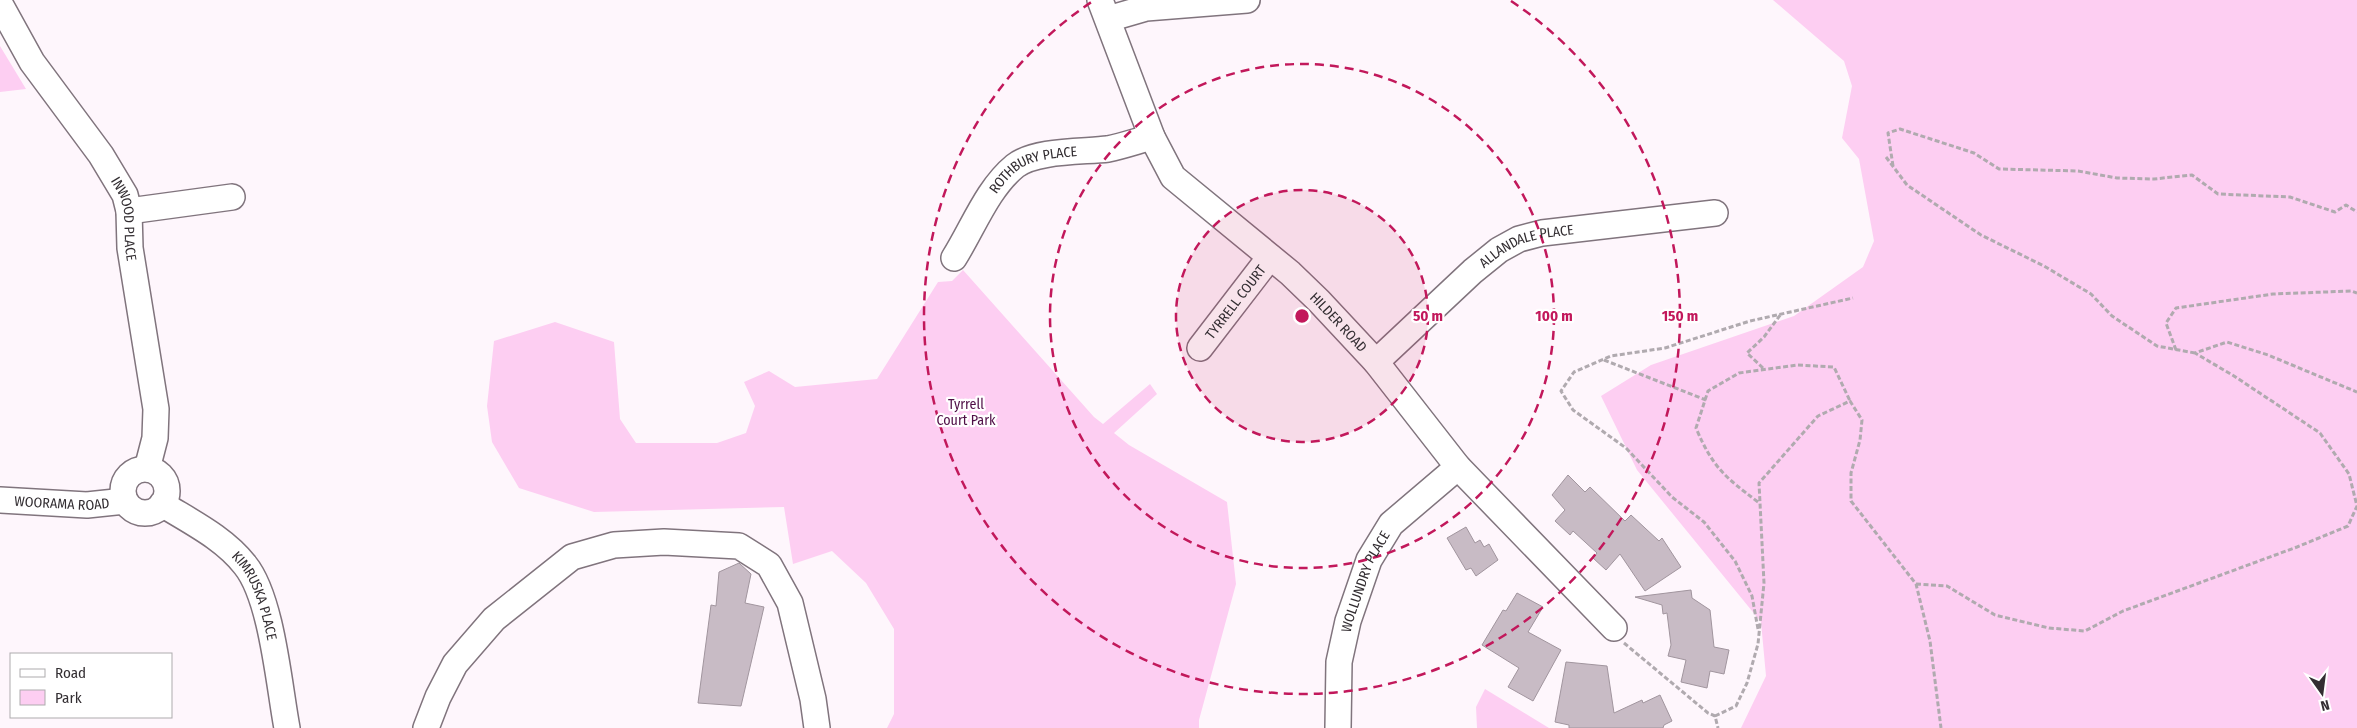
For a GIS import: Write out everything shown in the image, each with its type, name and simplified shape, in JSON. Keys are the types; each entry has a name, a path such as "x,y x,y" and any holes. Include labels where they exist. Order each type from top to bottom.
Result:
{"street":[{"path":"1104,9 1146,8 1247,0"},
{"name":"INWOOD PLACE","path":"0,4 32,62 116,178 129,211 130,248 156,409 155,438 147,469"},
{"name":"HILDER ROAD","path":"1104,9 1152,137 1174,177 1270,256 1319,301 1376,362 1458,467 1614,628"},
{"name":"ROTHBURY PLACE","path":"954,258 1001,180 1016,165 1056,153 1108,149 1152,137"},
{"path":"129,211 232,197"},
{"name":"ALLANDALE PLACE","path":"1376,362 1473,271 1499,250 1519,238 1561,230 1715,213"},
{"name":"TYRRELL COURT","path":"1200,348 1270,256"},
{"name":"WOLLUNDRY PLACE","path":"1338,728 1339,662 1348,621 1369,560 1391,524 1458,467"},
{"path":"147,469 158,474 165,483 166,494 162,504"},
{"name":"WOORAMA ROAD","path":"147,469 136,471 126,478 122,490 125,501 132,509 142,513 153,511 162,504"},
{"name":"WOORAMA ROAD","path":"0,500 87,505 125,501"},
{"name":"KIMRUSKA PLACE","path":"162,504 210,533 246,566 262,602 286,728"},
{"path":"426,728 438,697 455,664 494,619 572,557 614,545 664,542 739,546 768,565 790,603 811,690 817,728"}],"path":[{"path":"1893,166 1888,133 1900,129 1974,153 1999,169 2078,171 2117,178 2154,179 2192,175 2218,194 2290,197 2335,212 2346,205 2357,212"},
{"path":"1886,156 1907,184 1981,235 2044,266 2091,294 2112,316 2157,346 2195,353 2234,376 2320,434 2350,474 2357,506 2348,526 2297,547 2123,611 2085,631 2049,628 1995,614 1947,586 1916,584"},
{"path":"2176,350 2166,323 2176,308 2274,294 2350,291 2357,293"},
{"path":"1759,634 1752,596 1735,561 1704,522 1672,497 1626,448 1573,410 1561,391 1574,372 1611,356 1665,348 1750,321 1853,298"},
{"path":"1764,368 1747,353 1764,337 1781,314"},
{"path":"2195,353 2227,342 2268,355 2357,392"},
{"path":"1603,359 1706,400"},
{"path":"1758,503 1722,475 1704,448 1696,428 1708,391 1739,372 1797,365 1834,367 1850,401 1862,420 1860,440 1851,472 1850,501 1916,584 1930,641 1941,728"},
{"path":"1614,628 1626,646 1708,713 1715,716 1736,706 1748,683 1759,634 1764,583 1758,503 1759,483 1818,416 1850,401"},
{"path":"1715,716 1718,728"}],"green space":[{"path":"1773,0 2357,0 2357,728 1741,728 1766,676 1761,622 1637,470 1601,396 1651,365 1794,316 1863,267 1874,241 1859,159 1842,138 1852,86 1844,61"},
{"path":"0,46 26,89 0,92"},
{"name":"Tyrrell Court Park","path":"963,270 1094,417 1103,424 1150,384 1157,394 1114,433 1129,445 1227,502 1236,584 1199,720 1199,728 887,728 894,714 894,629 866,583 832,551 793,564 784,507 594,512 519,488 492,442 487,406 494,341 555,322 614,342 620,419 636,443 717,443 746,433 755,406 744,382 769,371 795,387 877,379 938,282 952,281"},
{"path":"1485,689 1549,728 1477,728 1476,707"}],"building":[{"path":"1568,475 1585,492 1590,487 1625,521 1631,515 1659,541 1662,538 1681,567 1645,591 1620,554 1606,570 1593,558 1597,553 1573,531 1570,535 1555,521 1565,510 1552,495"},
{"path":"1466,527 1475,543 1480,540 1484,547 1489,544 1498,560 1476,576 1471,568 1466,570 1447,538"},
{"path":"739,563 751,574 745,603 764,607 741,706 698,703 711,605 716,606 719,572"},
{"path":"1691,590 1692,598 1710,610 1714,647 1729,650 1724,674 1710,671 1707,688 1681,682 1686,660 1668,656 1671,645 1667,613 1663,614 1662,605 1635,597"},
{"path":"1517,593 1543,607 1528,632 1561,650 1533,701 1508,687 1519,668 1482,645 1503,610 1506,611"},
{"path":"1566,662 1607,666 1614,713 1642,700 1643,703 1660,695 1672,721 1664,725 1663,728 1569,728 1569,725 1555,722"}]}
